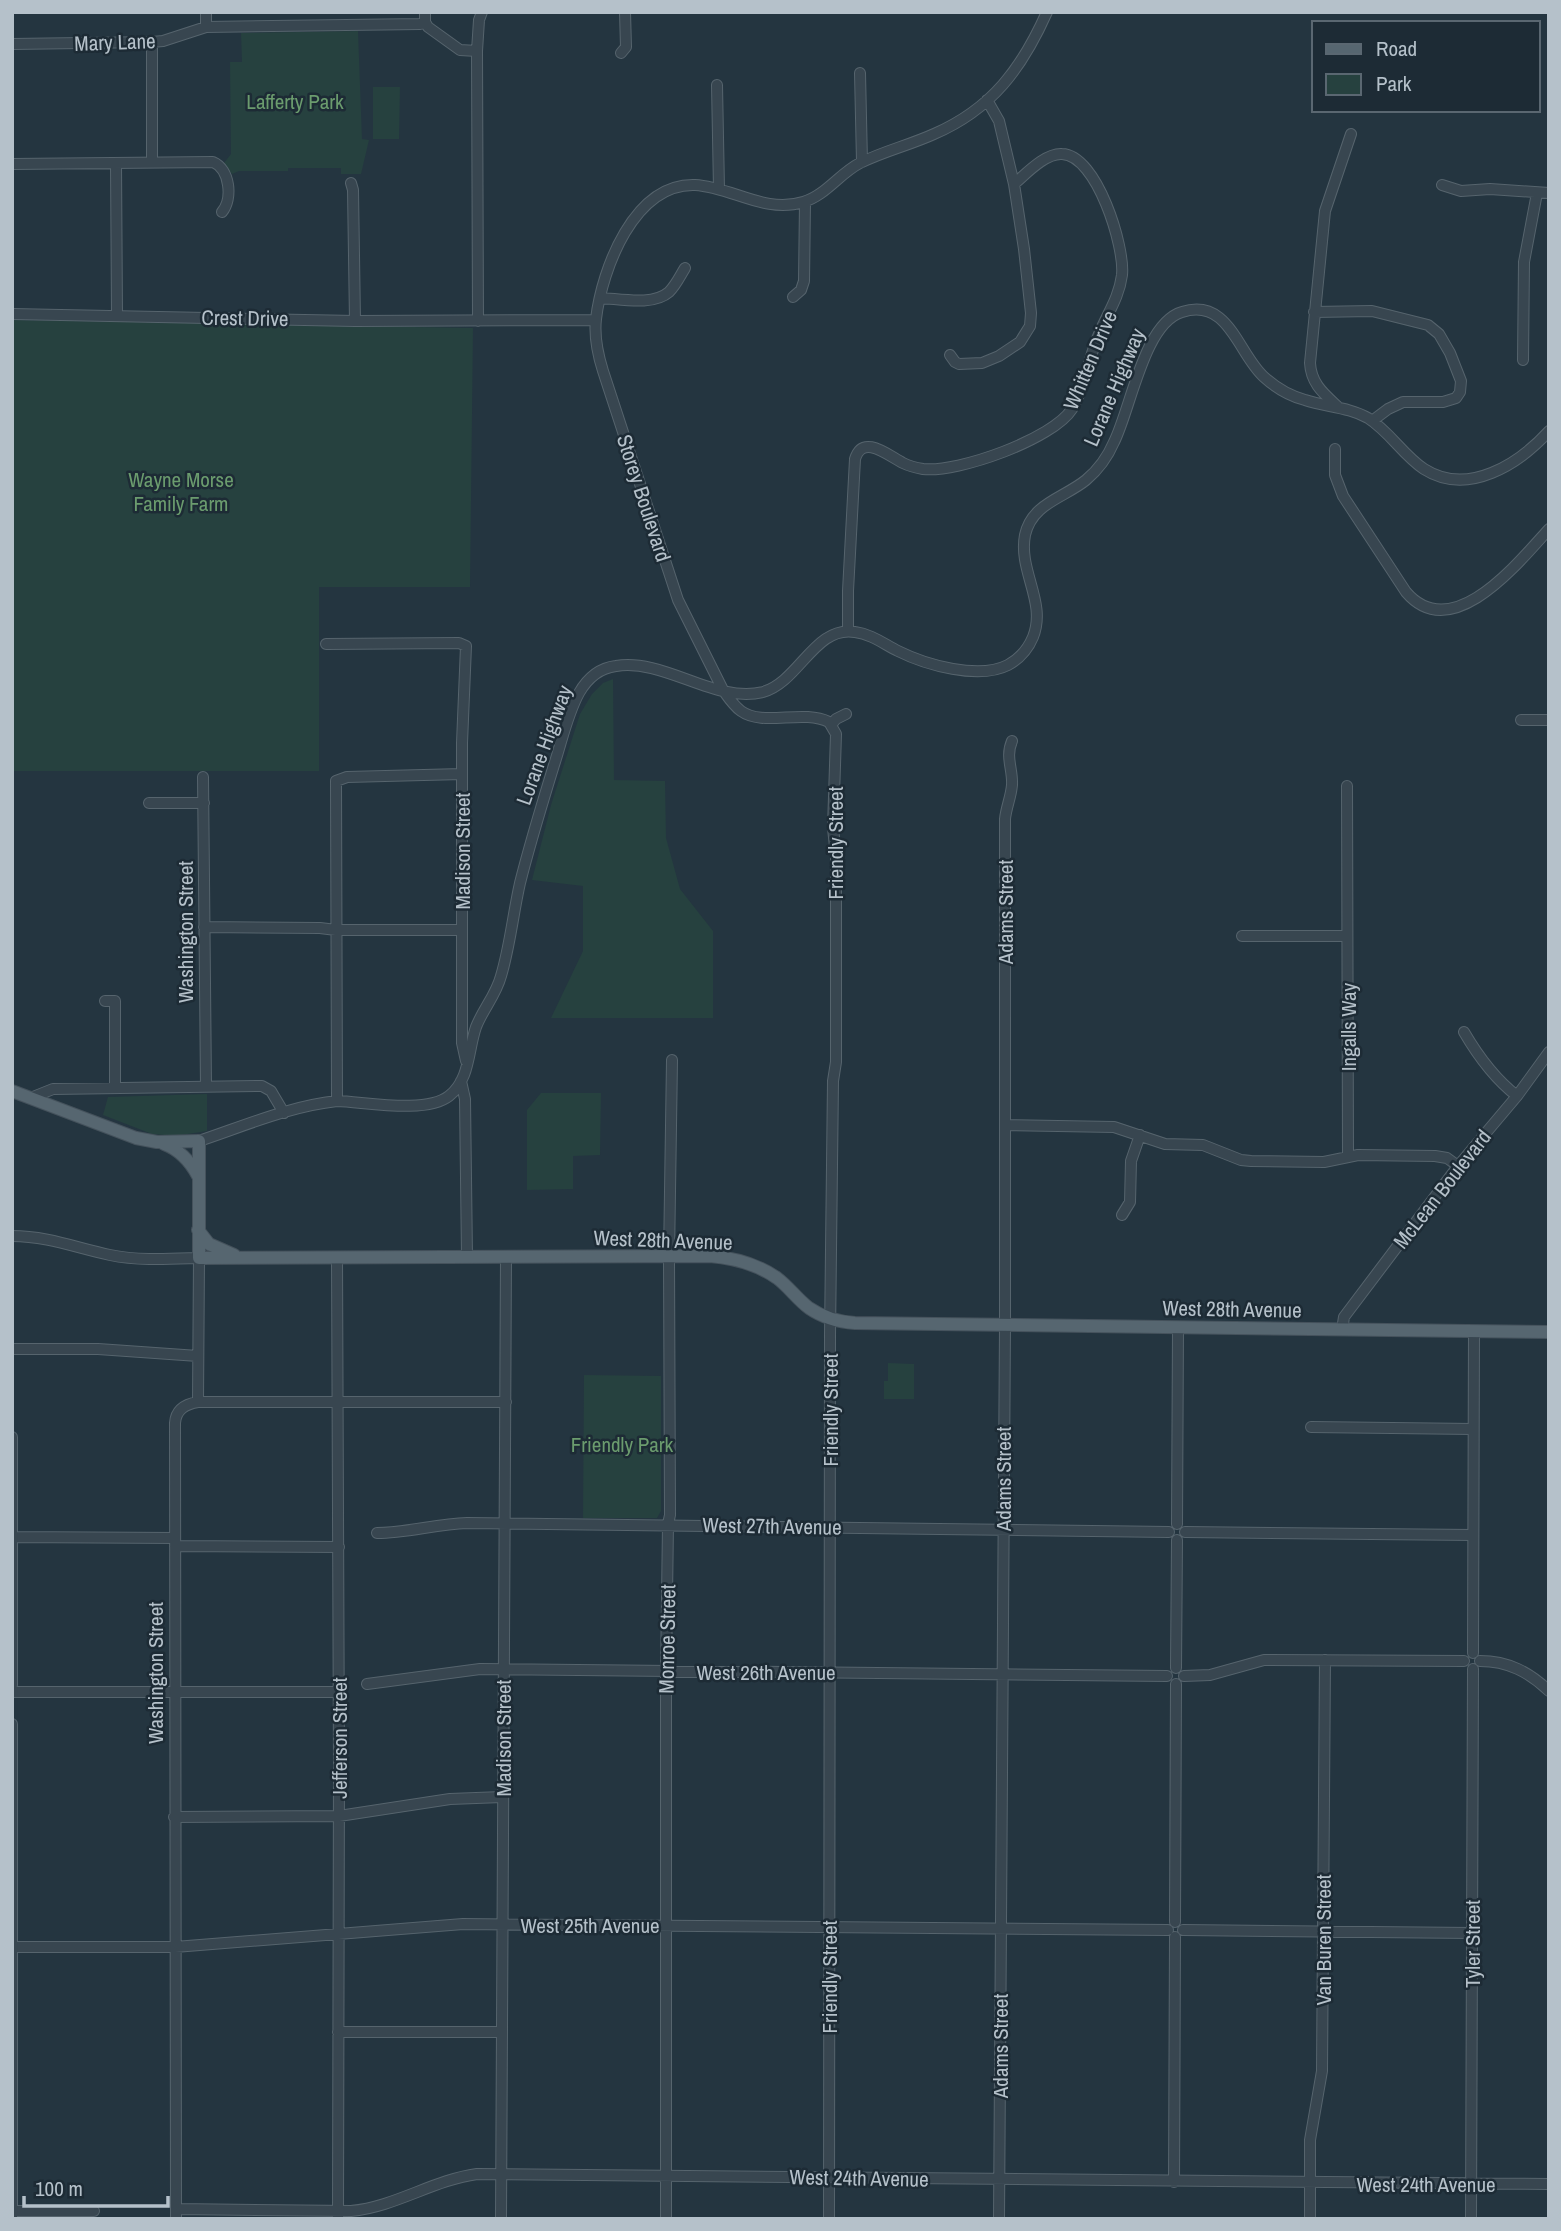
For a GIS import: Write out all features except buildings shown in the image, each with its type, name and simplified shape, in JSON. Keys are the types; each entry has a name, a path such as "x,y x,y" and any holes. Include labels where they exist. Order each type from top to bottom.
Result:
{"main road":[{"path":"12,1091 128,1135 174,1148 192,1165 199,1178"},
{"path":"157,1142 199,1141 198,1258"},
{"path":"198,1230 213,1247 244,1258"},
{"name":"West 28th Avenue","path":"198,1258 710,1256 734,1259 777,1278 809,1308 830,1318 864,1324 1549,1332"}],"street":[{"path":"206,12 206,27"},
{"path":"621,53 626,47 625,12"},
{"path":"793,298 801,290 804,281 806,202 862,162 943,130 972,113 1017,69 1046,12"},
{"path":"478,321 477,51 480,15"},
{"path":"425,17 460,50 477,51"},
{"name":"Mary Lane","path":"12,44 152,43 206,27 420,24 425,17"},
{"path":"152,43 152,162"},
{"path":"860,73 862,162"},
{"path":"717,85 719,190"},
{"path":"950,355 959,364 991,360 1020,342 1030,326 1014,184 999,121 987,100"},
{"path":"1339,408 1320,390 1311,373 1310,363 1325,211 1351,134"},
{"name":"Whitten Drive","path":"848,631 856,455 864,448 878,448 909,465 931,469 976,462 999,454 1058,424 1071,410 1098,336 1118,295 1122,262 1116,230 1092,178 1076,159 1059,154 1051,157 1014,184"},
{"path":"12,164 208,162 220,166 227,179 228,203 222,212"},
{"path":"116,163 117,316"},
{"path":"351,183 355,321"},
{"name":"Storey Boulevard","path":"723,690 678,600 603,372 598,351 596,320 609,261 650,200 671,188 695,185 763,204 806,202"},
{"path":"1442,185 1461,191 1490,189 1549,193"},
{"path":"1523,360 1524,262 1537,193"},
{"path":"601,298 652,300 671,290 685,268"},
{"name":"Lorane Highway","path":"461,1081 477,1026 500,981 520,884 541,808 578,694 588,680 599,671 612,666 629,665 647,667 723,690 746,694 760,693 775,688 788,679 819,645 834,635 848,631 873,637 909,657 957,670 986,671 1011,663 1030,643 1038,618 1036,599 1024,555 1028,526 1042,507 1087,480 1106,458 1123,421 1149,345 1161,326 1176,314 1197,310 1216,315 1230,328 1254,367 1266,379 1293,396 1358,413 1372,421 1424,469 1440,477 1451,480 1479,478 1523,456 1549,431"},
{"path":"1314,312 1372,310 1433,328 1450,353 1458,371 1461,386 1459,395 1453,400 1443,402 1404,402 1388,409 1372,421"},
{"name":"Crest Drive","path":"12,314 355,321 596,320"},
{"path":"1335,449 1335,475 1343,496 1406,592 1427,609 1449,610 1473,600 1518,564 1549,529"},
{"name":"Madison Street","path":"326,645 465,644 462,1043 467,1063"},
{"path":"723,690 732,703 749,716 811,717 823,719 831,725 846,714"},
{"path":"1521,720 1549,720"},
{"name":"Friendly Street","path":"829,2219 830,1318 832,1108 836,1062 836,856 833,828 837,744 831,725"},
{"name":"Adams Street","path":"999,2219 1004,819 1012,787 1008,754 1012,741"},
{"path":"337,1101 335,783 339,778 462,774"},
{"name":"Washington Street","path":"203,777 206,1086"},
{"name":"Ingalls Way","path":"1346,786 1348,1156"},
{"path":"149,803 204,803"},
{"path":"204,927 462,930"},
{"path":"1242,936 1347,936"},
{"path":"104,1001 115,1001 115,1087"},
{"path":"1464,1032 1489,1069 1517,1096"},
{"name":"McLean Boulevard","path":"1342,1330 1344,1317 1458,1166 1517,1096 1549,1052"},
{"name":"Monroe Street","path":"666,2219 666,1671 670,1515 669,1256 672,1060"},
{"path":"199,1141 284,1113 337,1101 429,1105 451,1095 461,1081"},
{"path":"461,1081 466,1099 467,1257"},
{"path":"33,1097 53,1089 265,1086 284,1113"},
{"path":"1005,1125 1114,1126 1167,1144 1203,1145 1246,1161 1324,1162 1348,1156 1442,1156 1458,1166"},
{"path":"1122,1215 1130,1202 1130,1161 1140,1135"},
{"name":"West 28th Avenue","path":"12,1236 41,1237 136,1259 198,1258"},
{"name":"Jefferson Street","path":"337,1257 338,2215"},
{"name":"Madison Street","path":"501,2219 506,1257"},
{"path":"198,1258 198,1402 506,1402"},
{"path":"1174,2182 1178,1328"},
{"name":"Tyler Street","path":"1471,2219 1474,1331"},
{"path":"12,1349 98,1349 198,1356"},
{"name":"Washington Street","path":"176,2214 175,1419 182,1408 198,1402"},
{"path":"1311,1427 1473,1429"},
{"path":"12,1437 12,1685"},
{"name":"West 27th Avenue","path":"377,1533 407,1532 453,1523 1472,1535"},
{"path":"13,1537 339,1547"},
{"name":"West 26th Avenue","path":"366,1684 461,1670 503,1669 1176,1676 1210,1675 1264,1660 1325,1660 1473,1661 1505,1664 1529,1674 1549,1691"},
{"name":"Van Buren Street","path":"1310,2219 1310,2140 1322,2071 1325,1660"},
{"path":"12,1692 339,1692"},
{"path":"12,1724 12,2219"},
{"path":"174,1817 339,1816 450,1799 502,1797"},
{"name":"West 25th Avenue","path":"13,1947 175,1947 463,1924 1472,1933"},
{"path":"338,2032 501,2032"},
{"name":"West 24th Avenue","path":"176,2214 338,2215 382,2206 461,2176 501,2174 1549,2185"},
{"path":"12,2211 94,2211"}],"green space":[{"name":"Lafferty Park","path":"358,31 362,139 369,140 361,174 341,174 341,168 288,168 288,171 239,171 232,174 224,163 231,154 230,62 242,62 241,33"},
{"path":"373,87 400,87 399,139 373,139"},
{"name":"Wayne Morse Family Farm","path":"12,320 473,328 470,587 319,587 319,771 12,771"},
{"path":"613,679 614,780 665,781 666,838 680,889 713,931 713,1018 551,1018 583,951 583,886 532,880 551,805 580,714 592,694 603,683"},
{"path":"541,1093 601,1093 600,1155 573,1156 573,1189 527,1190 527,1110"},
{"path":"207,1094 207,1131 175,1136 152,1134 103,1115 108,1097"},
{"path":"888,1363 914,1364 914,1399 884,1399"},
{"name":"Friendly Park","path":"584,1375 661,1376 661,1511 657,1518 583,1518"}]}
